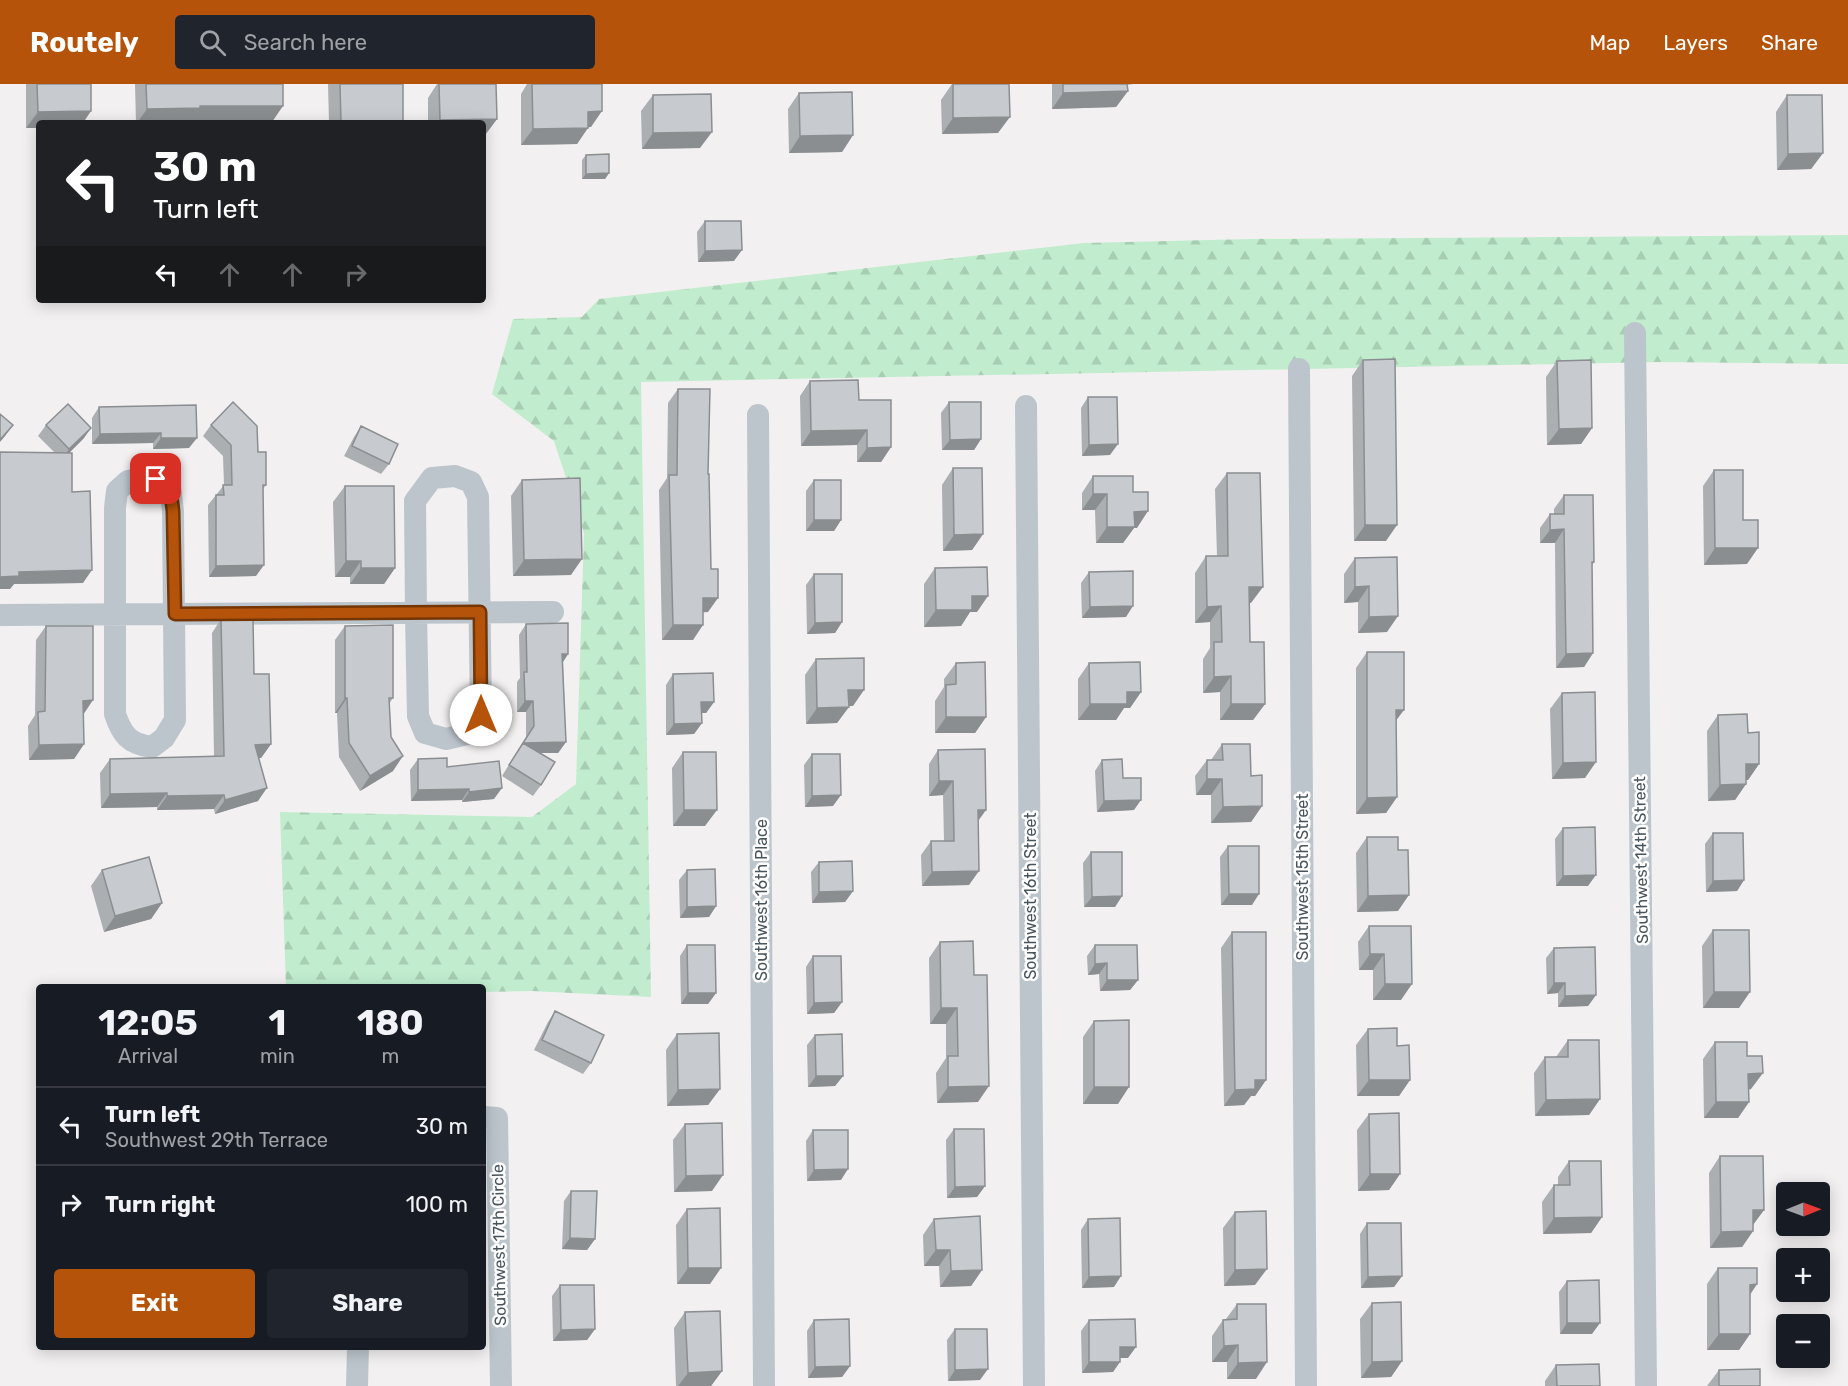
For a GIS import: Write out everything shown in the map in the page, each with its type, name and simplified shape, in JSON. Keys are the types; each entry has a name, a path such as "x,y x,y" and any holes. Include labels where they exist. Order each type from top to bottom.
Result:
{"street":[{"name":"Southwest 14th Street","path":"1635,333 1646,1386"},
{"name":"Southwest 15th Street","path":"1299,369 1306,1386"},
{"name":"Southwest 16th Street","path":"1026,406 1034,1386"},
{"name":"Southwest 16th Place","path":"758,415 764,1386"},
{"path":"455,476 471,482 478,496 481,715 471,733 447,739 425,733 418,716 416,613 415,501 432,478 455,476"},
{"path":"156,479 170,487 173,511 175,614 175,720 164,738 152,747 140,746 126,737 119,727 115,714 115,508 117,491 128,481 156,479"},
{"path":"0,615 553,612"},
{"name":"Southwest 17th Circle","path":"486,1118 497,1118 501,1386"},
{"path":"357,1386 358,1350"}],"green space":[{"path":"1848,235 1848,364 1658,362 641,382 651,997 532,991 486,992 486,984 286,984 280,812 532,817 576,784 584,533 554,441 492,394 513,319 582,317 599,299 1084,243 1252,239"}],"building":[{"path":"37,84 91,84 91,111 38,112"},
{"path":"146,84 283,84 283,106 200,106 200,108 147,109"},
{"path":"340,84 403,84 403,120 341,120"},
{"path":"439,84 496,84 497,119 440,120"},
{"path":"532,84 602,84 602,111 588,112 588,128 533,129"},
{"path":"953,84 1009,84 1010,117 953,118"},
{"path":"1063,84 1127,84 1128,91 1063,93"},
{"path":"852,92 853,135 800,136 799,93"},
{"path":"711,94 712,132 653,133 653,95"},
{"path":"1787,95 1822,95 1823,153 1788,154"},
{"path":"609,154 609,173 586,174 586,155"},
{"path":"705,221 741,221 742,250 705,251"},
{"path":"1395,359 1397,525 1365,525 1363,360"},
{"path":"1591,360 1592,428 1559,429 1557,361"},
{"path":"858,380 859,400 891,400 891,447 867,448 867,430 811,431 810,381"},
{"path":"678,389 710,389 708,474 711,569 718,569 718,598 703,598 703,625 673,625 669,475 677,475"},
{"path":"1088,397 1117,397 1118,444 1089,445"},
{"path":"233,402 257,426 258,452 266,452 266,485 263,485 264,565 216,566 216,495 224,495 223,485 232,485 231,445 211,425"},
{"path":"949,402 981,402 981,439 950,440"},
{"path":"68,404 91,428 69,449 46,425"},
{"path":"196,405 197,438 161,438 161,433 100,434 99,407"},
{"path":"0,414 13,425 0,440"},
{"path":"361,426 398,444 389,464 352,446"},
{"path":"0,452 72,453 72,492 90,491 92,570 19,572 19,576 0,577"},
{"path":"953,468 982,468 983,534 954,535"},
{"path":"1714,470 1743,470 1743,520 1758,520 1758,548 1715,548"},
{"path":"1227,473 1260,473 1263,587 1249,587 1250,642 1264,642 1265,704 1231,704 1231,676 1214,677 1214,642 1222,642 1221,606 1207,607 1206,556 1228,556"},
{"path":"1093,476 1133,476 1133,492 1148,492 1148,511 1134,512 1135,527 1107,527 1107,494 1093,494"},
{"path":"580,478 582,559 524,560 522,480"},
{"path":"814,480 841,480 841,520 814,520"},
{"path":"345,486 394,486 395,568 361,568 361,561 346,561"},
{"path":"1564,495 1593,495 1593,653 1566,654 1564,529 1550,530 1550,514 1564,514"},
{"path":"1397,557 1398,616 1369,617 1369,586 1355,587 1355,558"},
{"path":"987,567 988,596 972,596 972,610 936,610 935,568"},
{"path":"1133,571 1133,606 1090,607 1089,572"},
{"path":"814,574 842,574 842,622 815,623"},
{"path":"221,619 253,619 254,674 269,674 271,744 255,745 267,788 225,800 224,795 110,794 110,759 224,756"},
{"path":"568,623 568,654 562,654 566,742 523,743 534,726 533,701 525,701 526,624"},
{"path":"393,625 393,698 389,698 391,737 403,756 370,776 349,743 347,698 345,698 345,626"},
{"path":"46,626 93,626 93,700 83,701 84,744 39,745 38,712 45,711"},
{"path":"1367,652 1404,652 1404,710 1396,710 1397,797 1367,798"},
{"path":"864,658 864,690 848,690 849,707 817,708 816,659"},
{"path":"985,662 986,717 946,717 946,685 956,684 956,663"},
{"path":"1140,662 1141,692 1127,692 1127,704 1090,704 1089,663"},
{"path":"713,673 714,702 701,702 702,723 674,724 673,674"},
{"path":"1595,692 1596,762 1563,763 1562,693"},
{"path":"1747,714 1748,733 1759,732 1759,764 1746,764 1746,784 1720,785 1718,715"},
{"path":"523,743 555,762 541,785 509,765"},
{"path":"1222,744 1250,744 1251,776 1262,775 1262,806 1223,807 1222,779 1207,779 1207,760 1223,760"},
{"path":"985,749 986,810 978,810 979,871 932,872 931,841 954,841 953,781 939,781 938,750"},
{"path":"683,752 716,752 717,810 684,810"},
{"path":"812,754 840,754 841,795 812,796"},
{"path":"447,758 447,767 499,761 502,788 469,792 469,789 418,790 418,759"},
{"path":"1122,759 1123,778 1141,778 1141,800 1104,801 1102,760"},
{"path":"1595,827 1596,875 1563,876 1563,828"},
{"path":"1713,833 1743,833 1744,880 1713,881"},
{"path":"1367,837 1398,837 1398,850 1408,850 1409,895 1368,896"},
{"path":"1228,846 1259,846 1259,894 1229,894"},
{"path":"1091,852 1122,852 1122,896 1092,897"},
{"path":"149,857 162,903 115,916 102,870"},
{"path":"852,861 853,891 819,892 819,862"},
{"path":"715,869 716,906 687,907 687,870"},
{"path":"1369,926 1411,926 1412,984 1385,984 1384,954 1370,954"},
{"path":"1713,930 1749,930 1750,992 1714,992"},
{"path":"1232,932 1266,932 1266,1080 1255,1080 1255,1089 1235,1090"},
{"path":"973,941 974,975 987,975 989,1086 948,1087 948,1056 958,1056 957,1008 941,1008 940,942"},
{"path":"687,945 715,945 716,993 688,993"},
{"path":"1095,945 1137,945 1138,980 1107,980 1107,963 1095,964"},
{"path":"1595,947 1596,995 1565,996 1565,983 1554,983 1554,948"},
{"path":"813,956 841,956 842,1002 814,1003"},
{"path":"555,1011 604,1035 591,1063 542,1040"},
{"path":"1129,1020 1129,1087 1094,1087 1094,1021"},
{"path":"1397,1028 1397,1046 1409,1045 1410,1080 1369,1080 1368,1029"},
{"path":"719,1033 720,1089 678,1090 677,1034"},
{"path":"842,1034 843,1076 816,1076 815,1035"},
{"path":"1568,1040 1599,1040 1600,1099 1546,1100 1545,1057 1568,1057"},
{"path":"1715,1042 1747,1042 1747,1056 1762,1056 1763,1073 1748,1074 1749,1102 1716,1102"},
{"path":"1399,1113 1400,1174 1370,1174 1369,1114"},
{"path":"722,1123 723,1175 686,1176 685,1124"},
{"path":"954,1129 984,1129 985,1186 955,1187"},
{"path":"813,1130 848,1130 848,1169 814,1170"},
{"path":"1720,1156 1763,1156 1764,1210 1753,1210 1753,1231 1721,1232"},
{"path":"1569,1161 1601,1161 1602,1217 1554,1218 1554,1185 1570,1185"},
{"path":"571,1191 597,1191 595,1239 570,1238"},
{"path":"720,1208 721,1268 688,1268 687,1209"},
{"path":"1266,1211 1267,1269 1235,1270 1235,1212"},
{"path":"980,1216 982,1270 951,1271 950,1250 936,1250 934,1219"},
{"path":"1120,1218 1121,1276 1089,1277 1088,1219"},
{"path":"1367,1223 1401,1223 1402,1276 1368,1277"},
{"path":"1718,1268 1757,1268 1757,1284 1750,1285 1750,1334 1719,1334"},
{"path":"1599,1280 1600,1323 1567,1323 1567,1281"},
{"path":"560,1285 594,1285 595,1329 561,1330"},
{"path":"1401,1302 1402,1361 1372,1362 1372,1303"},
{"path":"1237,1304 1266,1304 1267,1362 1238,1363 1238,1345 1224,1346 1223,1320 1237,1319"},
{"path":"720,1311 722,1371 688,1373 685,1312"},
{"path":"849,1319 850,1366 815,1367 814,1320"},
{"path":"1135,1319 1136,1347 1120,1347 1120,1362 1089,1362 1089,1320"},
{"path":"955,1329 987,1329 988,1369 955,1370"},
{"path":"1599,1364 1600,1386 1557,1386 1556,1365"},
{"path":"1760,1369 1760,1386 1719,1386 1719,1370"}],"route":[{"path":"156,479 170,487 173,511 175,614 480,612 481,715"}]}
